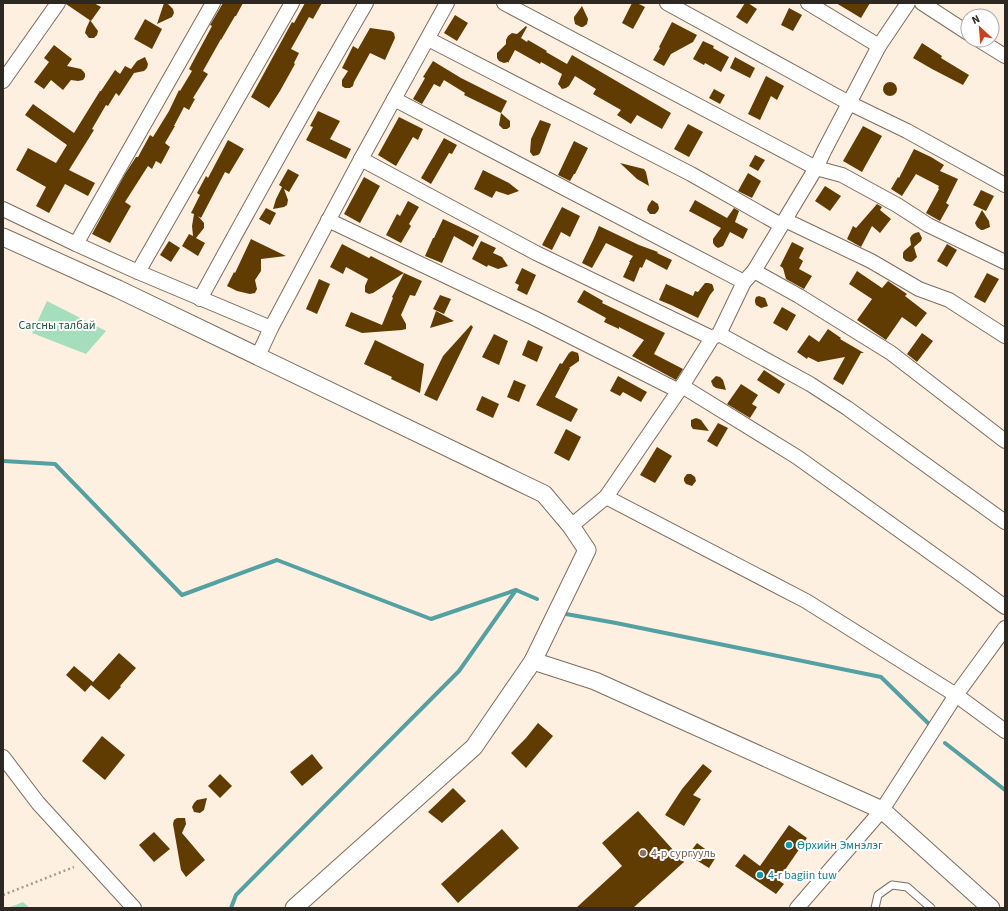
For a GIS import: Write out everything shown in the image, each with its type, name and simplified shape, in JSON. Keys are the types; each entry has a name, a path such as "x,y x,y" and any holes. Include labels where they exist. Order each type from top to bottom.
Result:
{"street":[{"path":"3,80 58,3"},
{"path":"76,244 213,3"},
{"path":"138,272 292,3"},
{"path":"200,299 258,192 366,3"},
{"path":"258,356 271,328 328,220 447,3"},
{"path":"504,3 816,168 842,175 928,224 1005,262"},
{"path":"667,3 1005,185"},
{"path":"808,3 879,46"},
{"path":"571,526 606,497 715,336 744,282 754,271 816,168 879,46 908,3"},
{"path":"922,3 960,28"},
{"path":"428,39 784,223 871,261 919,289 949,300 1005,336"},
{"path":"992,48 1005,56"},
{"path":"394,99 744,282"},
{"path":"361,160 536,253 715,336 810,384 848,408 1005,522"},
{"path":"3,208 76,244 138,272 271,328"},
{"path":"328,220 681,388 796,457 1005,607"},
{"path":"3,237 118,289 544,494 571,526 587,550 533,661 474,747 300,905"},
{"path":"754,271 891,353 1005,441"},
{"path":"606,497 806,600 956,695 1005,731"},
{"path":"797,908 882,810 956,695 1005,628"},
{"path":"533,661 595,681 882,810 991,908"},
{"path":"3,757 38,803 134,908"}],"lane":[{"path":"875,908 878,895 892,885 907,886 931,908"}],"path":[{"path":"3,895 74,867"}],"green space":[{"name":"Сагсны талбай","path":"47,301 106,331 86,354 32,333"},
{"path":"23,902 30,908 8,908"}],"building":[{"path":"66,3 94,3 101,7 91,21"},
{"path":"164,3 167,3 173,9 174,13 172,17 157,24"},
{"path":"223,3 243,3 203,71 208,74 193,98 195,99 189,110 184,107 165,143 170,147 161,164 156,161 152,169 148,166 125,202 131,206 110,243 92,234 125,174 136,157 138,157 150,135 153,137 169,111 179,90 180,91 192,71 189,69 212,26 210,25"},
{"path":"305,3 322,3 313,19 309,17 291,49 299,53 294,63 295,64 269,108 251,97 292,22 294,23"},
{"path":"632,3 637,3 645,7 633,29 622,23"},
{"path":"745,3 748,3 757,9 747,24 736,17"},
{"path":"836,3 870,3 861,18"},
{"path":"582,6 588,19 587,24 581,27 575,24 574,17"},
{"path":"789,8 802,15 793,31 781,25"},
{"path":"455,15 468,23 457,41 444,33"},
{"path":"145,19 162,29 152,49 134,39"},
{"path":"90,20 98,31 94,38 89,38 85,33"},
{"path":"672,22 697,35 693,42 671,54 664,66 653,60"},
{"path":"526,26 527,27 521,38 527,42 528,40 567,64 572,55 671,113 662,129 637,115 631,124 617,115 621,110 593,94 596,89 575,76 569,86 562,89 558,84 562,74 515,50 508,63 499,61 497,58 497,53 506,44 508,36 512,33 517,34"},
{"path":"370,28 391,31 394,33 395,38 385,60 370,53 353,86 350,88 345,88 342,86 342,80 348,71 342,68 353,46 358,49"},
{"path":"703,41 714,46 713,48 729,57 721,72 705,63 704,65 693,59"},
{"path":"922,43 942,56 941,58 969,75 963,85 913,58"},
{"path":"54,45 72,59 67,66 81,69 85,74 83,80 71,80 63,90 51,80 44,89 34,82 49,62 44,58"},
{"path":"145,57 148,64 147,68 144,71 134,73 119,96 116,93 108,106 106,105 92,129 94,130 69,170 95,183 88,196 65,184 49,213 36,206 46,187 16,170 28,148 56,163 67,145 25,115 33,104 74,133 115,70 120,74 125,66 131,69 137,61"},
{"path":"735,57 755,68 750,78 730,68"},
{"path":"433,61 461,78 507,101 501,113 464,95 465,93 444,80 440,87 434,84 422,104 413,99 425,78 423,77"},
{"path":"766,76 784,86 777,100 771,96 760,120 748,114"},
{"path":"890,82 895,84 897,89 895,94 890,96 885,94 883,89 885,84"},
{"path":"714,89 725,95 720,104 709,98"},
{"path":"318,111 340,121 330,139 351,149 346,159 306,140 313,127 310,126"},
{"path":"501,113 510,121 510,127 507,129 503,129 499,125"},
{"path":"399,117 423,129 418,140 413,137 396,166 378,155"},
{"path":"540,120 551,124 540,153 533,156 530,152 531,139"},
{"path":"688,124 703,132 689,157 674,149"},
{"path":"863,126 882,136 862,172 843,161"},
{"path":"444,138 457,145 452,154 449,153 431,184 421,178"},
{"path":"228,140 244,149 229,174 225,172 201,218 198,216 204,223 204,228 196,238 205,243 198,256 182,246 189,234 193,236 192,226 194,214 191,213 200,195 197,193 206,176 208,178"},
{"path":"574,141 588,148 570,181 558,175"},
{"path":"914,149 944,165 940,171 958,179 946,203 949,205 940,221 926,213 939,189 939,186 916,174 902,196 891,189 898,177 899,178"},
{"path":"755,155 765,160 758,171 749,166"},
{"path":"620,163 644,169 649,186 637,179"},
{"path":"288,169 299,175 289,192 284,189 288,200 287,205 273,209 282,187 279,185"},
{"path":"483,170 509,183 519,191 508,195 496,191 492,198 474,189"},
{"path":"748,173 761,181 752,198 738,191"},
{"path":"364,177 380,186 360,223 344,214"},
{"path":"825,186 841,196 830,211 815,201"},
{"path":"981,190 994,196 986,211 973,205"},
{"path":"652,200 658,204 659,208 655,214 650,214 647,210"},
{"path":"695,200 727,218 734,208 739,211 735,222 748,229 743,239 730,232 723,246 718,248 715,246 713,239 721,228 689,211"},
{"path":"408,201 419,207 409,224 411,226 401,243 386,235 397,214 400,216"},
{"path":"877,204 882,207 880,210 891,219 880,233 872,226 861,247 847,239 853,226 856,228"},
{"path":"562,207 580,216 570,237 561,232 552,250 542,245"},
{"path":"266,208 276,213 270,225 259,219"},
{"path":"982,210 989,221 990,227 981,230 975,223"},
{"path":"443,219 479,236 473,247 454,236 442,263 425,256"},
{"path":"599,226 639,245 658,252 657,253 672,260 667,270 646,259 642,268 640,267 634,282 623,277 633,256 606,243 592,268 582,263"},
{"path":"919,232 922,238 921,241 914,247 917,257 911,262 906,261 903,258 903,253 911,245 910,238 912,235"},
{"path":"251,239 286,256 261,259 261,271 255,280 257,289 255,293 250,294 237,291 227,286 234,272 235,273"},
{"path":"169,241 180,248 171,262 160,255"},
{"path":"481,241 496,248 493,253 502,257 508,266 498,269 488,265 487,267 472,259"},
{"path":"792,242 804,248 799,258 803,261 799,269 812,276 804,289 786,279 783,268 780,266"},
{"path":"342,244 369,258 371,256 404,273 373,293 369,294 365,292 365,286 368,279 346,267 343,274 330,267"},
{"path":"947,244 957,250 947,267 937,261"},
{"path":"522,268 536,275 527,295 517,290 519,285 515,283"},
{"path":"857,271 882,288 888,281 907,294 905,296 927,313 916,327 902,317 886,340 857,320 872,299 849,284"},
{"path":"404,273 422,281 415,296 410,295 401,315 406,324 406,329 362,333 345,326 351,312 382,325 393,298 392,297"},
{"path":"987,273 999,279 985,303 974,297"},
{"path":"319,279 330,284 317,314 306,309"},
{"path":"705,283 712,284 714,290 698,318 659,300 666,284 693,296 695,291 698,292"},
{"path":"584,290 603,301 602,303 665,333 654,354 683,369 676,380 632,356 644,340 619,327 619,329 604,322 606,318 577,302"},
{"path":"440,295 451,299 444,314 433,309"},
{"path":"759,296 765,298 768,306 761,308 756,305 756,297"},
{"path":"782,307 796,315 787,331 773,323"},
{"path":"436,311 454,321 430,328"},
{"path":"471,325 473,327 437,401 424,395 443,356"},
{"path":"828,329 841,338 840,339 864,353 861,353 843,385 833,379 845,357 818,362 808,357 807,359 797,352 809,335 819,342"},
{"path":"922,333 933,341 917,362 907,354"},
{"path":"494,334 508,341 499,365 482,357"},
{"path":"375,340 424,364 420,393 391,379 392,377 364,364"},
{"path":"528,340 543,347 537,362 522,355"},
{"path":"572,351 578,353 579,361 569,368 555,397 578,409 571,422 536,405 560,363 562,364"},
{"path":"764,370 785,384 779,394 757,380"},
{"path":"618,376 647,392 641,402 623,392 620,396 610,391"},
{"path":"716,376 723,380 726,390 713,386 711,381"},
{"path":"514,380 526,385 519,402 507,397"},
{"path":"741,384 758,395 752,404 757,407 750,418 727,404"},
{"path":"482,396 499,404 493,418 476,410"},
{"path":"696,418 701,420 709,431 693,429 691,426 691,420"},
{"path":"718,423 728,428 717,447 707,441"},
{"path":"566,429 581,437 569,461 554,453"},
{"path":"657,447 672,456 655,483 640,475"},
{"path":"687,474 691,474 695,477 696,481 692,486 686,484 684,481"},
{"path":"119,653 136,668 109,700 91,685 85,692 66,675 74,666 93,682"},
{"path":"538,723 553,736 526,768 511,753"},
{"path":"102,736 125,755 105,780 82,761"},
{"path":"312,754 323,768 302,786 290,772"},
{"path":"703,764 712,771 693,795 701,799 684,826 665,815 682,789"},
{"path":"220,774 232,786 220,798 208,786"},
{"path":"453,788 466,801 442,823 428,812"},
{"path":"207,798 204,810 200,813 194,812 192,807 194,803 197,800"},
{"name":"4-р сургууль","path":"638,811 684,862 633,908 576,908 622,866 602,843"},
{"path":"177,818 185,818 186,824 182,833 205,860 186,877 181,870 173,824 174,820"},
{"path":"789,825 807,838 778,880 784,884 776,894 735,866 744,854 760,866"},
{"path":"502,829 519,848 458,903 441,884"},
{"path":"154,832 170,849 154,862 139,845"},
{"path":"697,843 716,857 709,868 688,855"}],"waterway":[{"path":"3,461 55,464 182,595 277,560 431,619 516,590"},
{"path":"231,908 236,895 459,671 516,590 537,599"},
{"path":"566,614 881,677 929,724"},
{"path":"945,743 1005,790"}],"place":[{"name":"Өрхийн Эмнэлэг","path":"789,845"},
{"name":"4-р сургууль","path":"643,853"},
{"name":"4-r bagiin tuw","path":"760,875"}]}
